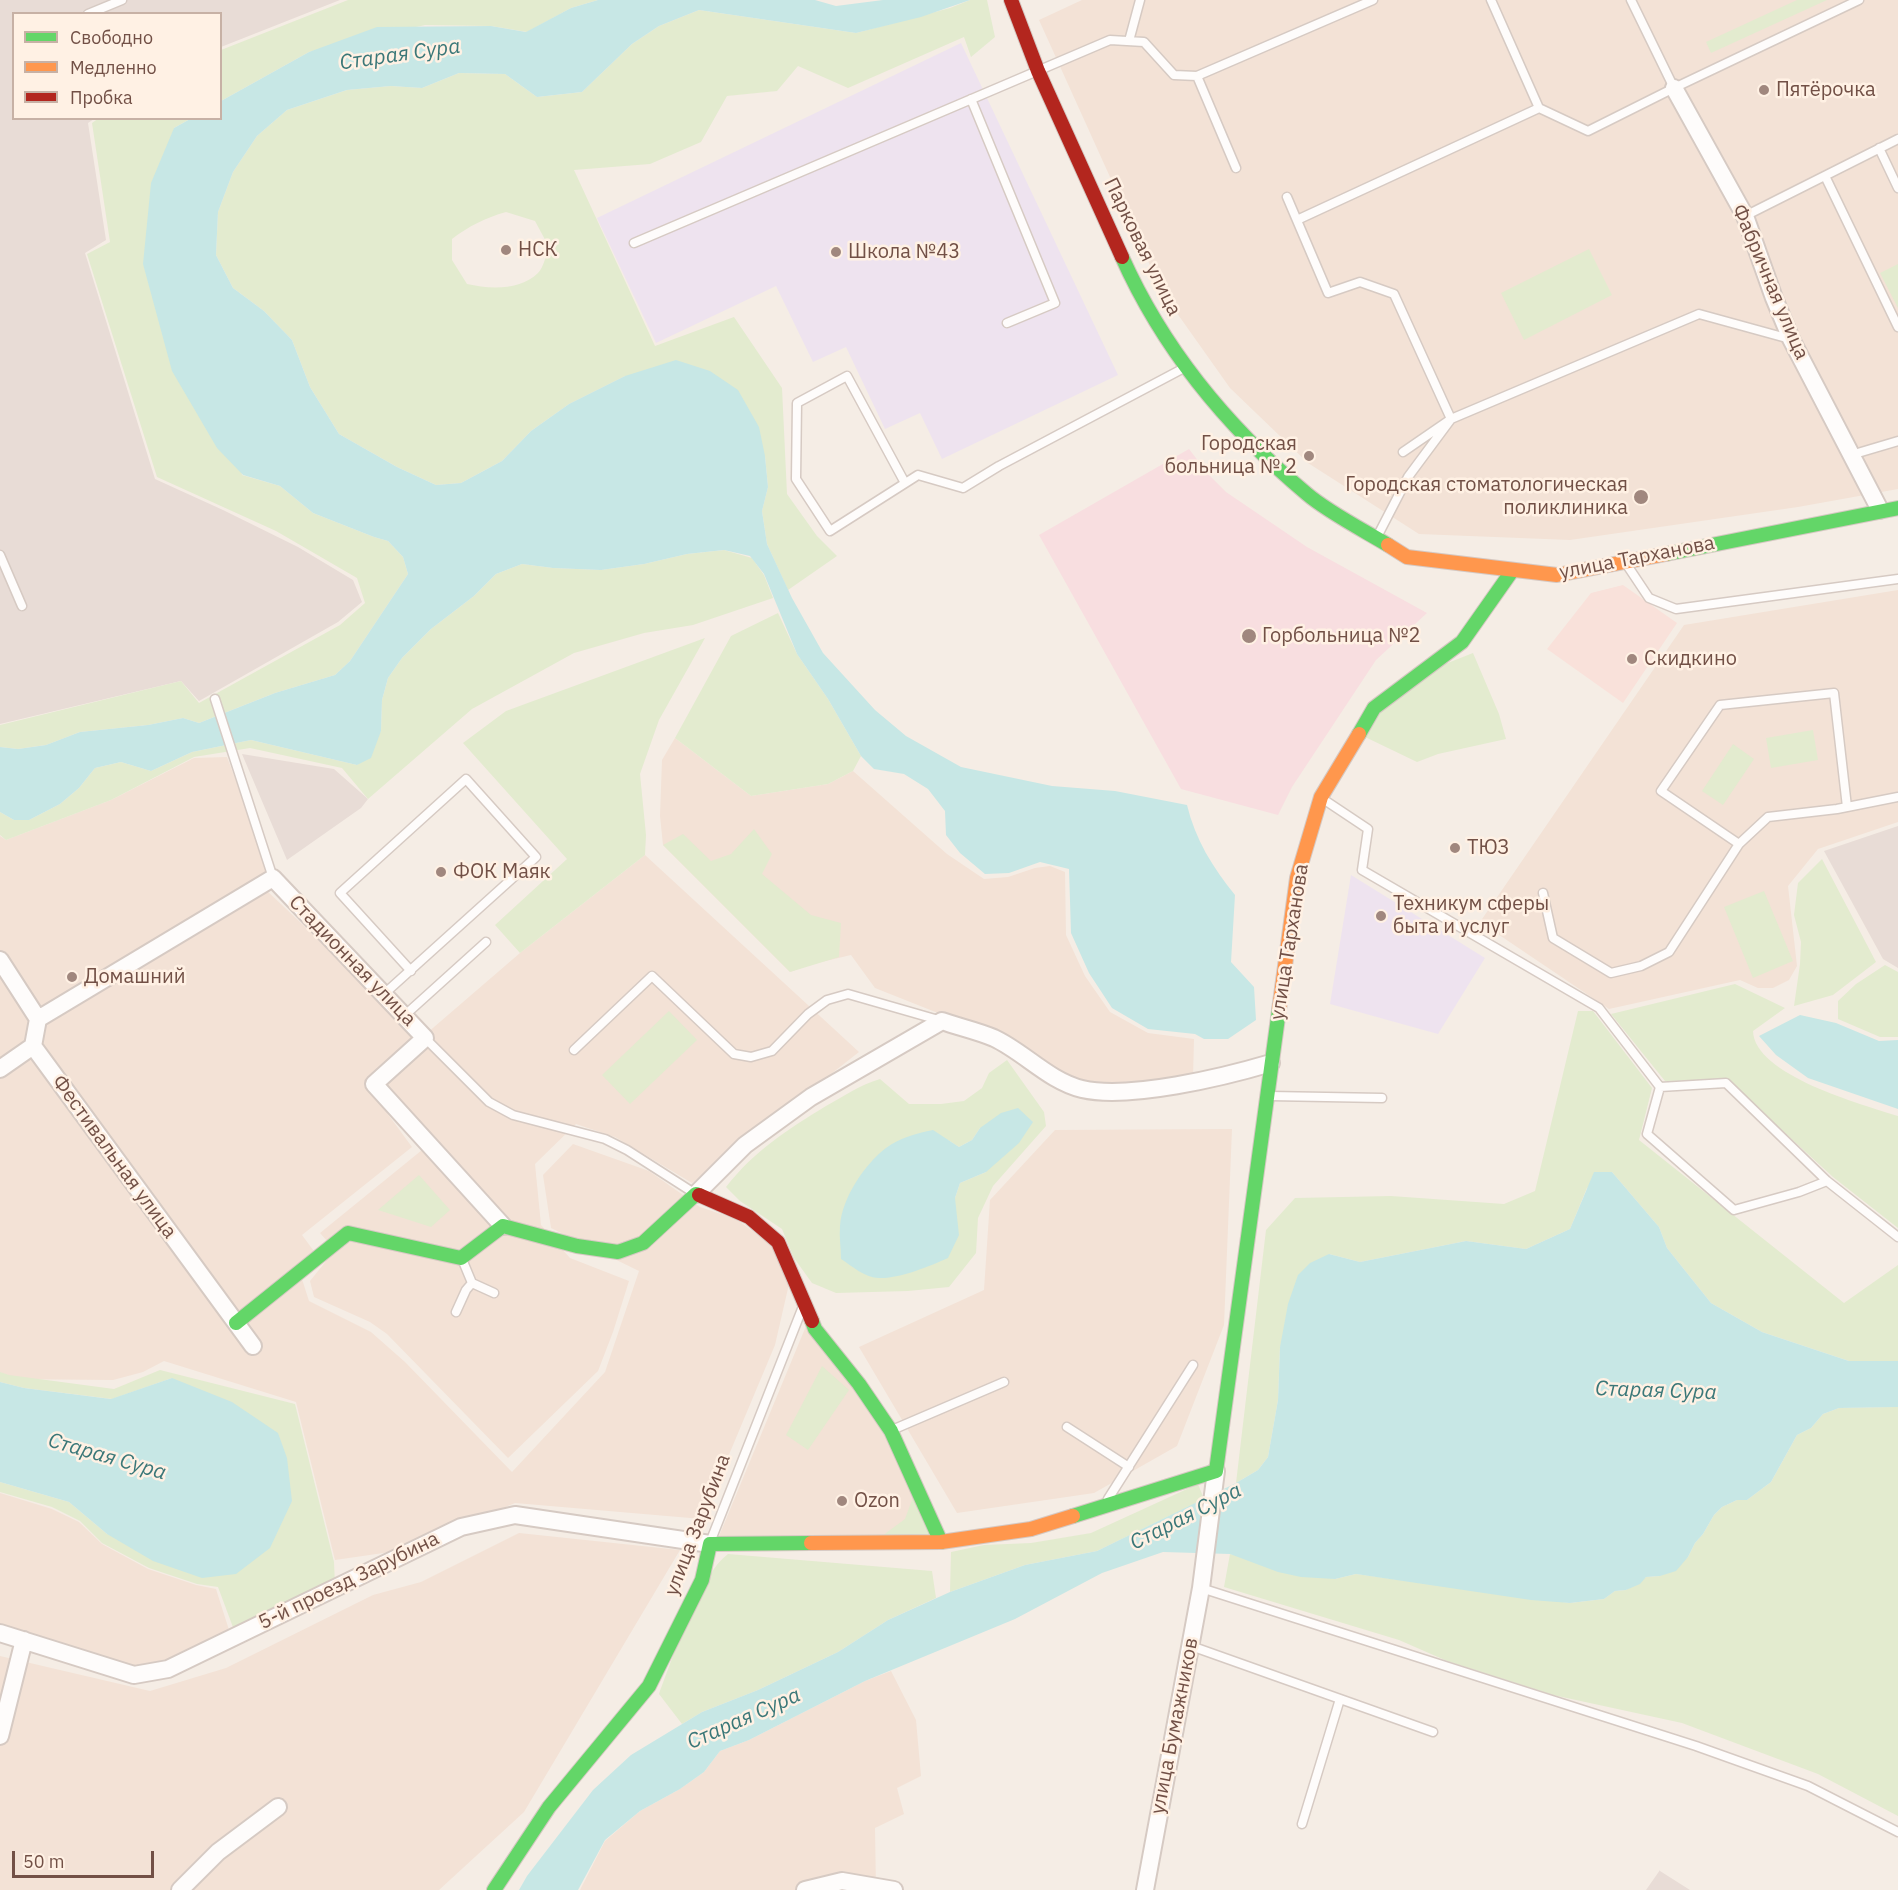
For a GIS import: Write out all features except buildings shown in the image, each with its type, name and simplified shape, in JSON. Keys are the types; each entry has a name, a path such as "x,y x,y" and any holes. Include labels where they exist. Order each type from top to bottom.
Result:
{"street":[{"name":"Парковая улица","path":"1011,0 1038,71 1138,293 1184,368 1233,425 1308,495 1407,557 1512,571"},
{"name":"Фабричная улица","path":"1674,88 1745,216 1791,339 1880,510"},
{"name":"улица Тарханова","path":"1204,1562 1297,878 1321,797 1374,708 1462,642 1512,571 1557,574 1898,508"},
{"name":"Стадионная улица","path":"273,878 425,1038 374,1084 503,1226"},
{"path":"38,1019 273,878"},
{"path":"0,960 38,1019 33,1046 0,1069"},
{"path":"236,1323 348,1233 461,1258 503,1226 577,1246 618,1252 643,1243 745,1145 811,1097 942,1021 995,1039 1058,1078 1081,1089 1111,1091 1147,1089 1235,1074 1271,1063"},
{"name":"Фестивальная улица","path":"33,1046 254,1346"},
{"path":"696,1194 749,1217 777,1242 814,1329 859,1384 891,1431 941,1542"},
{"path":"710,1544 941,1542 1031,1529 1216,1471"},
{"name":"5-й проезд Зарубина","path":"0,1633 134,1675 168,1669 460,1527 515,1515 710,1544"},
{"name":"улица Зарубина","path":"494,1890 549,1807 648,1686 702,1580 710,1544"},
{"name":"улица Бумажников","path":"1144,1890 1191,1646 1204,1562"},
{"path":"0,1736 24,1640"},
{"path":"180,1890 218,1852 278,1807"},
{"path":"805,1890 842,1881 894,1890"}],"lane":[{"path":"93,12 122,0"},
{"path":"1129,41 1140,0"},
{"path":"634,243 1110,40 1144,42 1174,75 1197,76 1373,0"},
{"path":"1491,0 1539,108 1588,131 1859,0"},
{"path":"1632,0 1674,88"},
{"path":"1197,76 1236,168"},
{"path":"971,99 1055,303 1007,323"},
{"path":"1298,220 1539,108"},
{"path":"1745,216 1898,139"},
{"path":"1879,148 1898,188"},
{"path":"1824,176 1898,327"},
{"path":"1287,197 1328,293 1360,282 1394,294 1451,419"},
{"path":"1403,452 1451,419 1699,314 1791,339"},
{"path":"905,483 847,376 797,403 796,478 830,531 918,475 963,488 999,466 1184,368"},
{"path":"1377,539 1408,477 1451,419"},
{"path":"1851,455 1898,441"},
{"path":"0,555 22,606"},
{"path":"1624,561 1649,598 1676,609 1898,579"},
{"path":"1739,844 1661,791 1720,705 1834,693 1847,807"},
{"path":"215,699 273,878"},
{"path":"384,994 411,971 536,857 466,779 340,893 411,971"},
{"path":"1321,797 1368,829 1362,870 1599,1008 1660,1088"},
{"path":"1543,893 1553,938 1611,973 1641,966 1669,952 1739,844 1768,817 1847,807 1898,797"},
{"path":"404,1016 486,942"},
{"path":"574,1050 652,976 734,1054 752,1058 772,1051 808,1014 827,1000 848,994 942,1021"},
{"path":"425,1038 489,1102 513,1115 605,1139 627,1150 696,1194"},
{"path":"1660,1088 1726,1083 1827,1181 1898,1238"},
{"path":"1660,1088 1647,1134 1734,1210 1799,1192 1827,1181"},
{"path":"1267,1096 1382,1098"},
{"path":"461,1258 472,1283 494,1293"},
{"path":"456,1312 466,1290 472,1283"},
{"name":"улица Зарубина","path":"710,1544 804,1303"},
{"path":"1102,1508 1193,1365"},
{"path":"891,1431 1004,1382"},
{"path":"1067,1427 1129,1467"},
{"path":"1201,1588 1696,1746 1808,1786 1898,1832"},
{"path":"1191,1646 1433,1732"},
{"path":"1302,1824 1340,1699"}],"shaded area":[{"path":"0,0 340,0 222,47 222,12 12,12 12,120 92,120 88,123 106,240 85,253 155,479 298,547 353,580 362,602 338,622 199,701 181,681 0,724"},
{"path":"1082,0 1898,0 1898,489 1798,507 1570,540 1419,534 1308,463 1230,388 1162,292 1039,20"},
{"name":"Школа №43","path":"961,43 1118,375 942,459 920,413 885,429 846,347 813,362 776,286 656,343 597,218"},
{"name":"Горбольница №2","path":"1189,449 1226,492 1307,547 1427,613 1376,660 1292,787 1278,815 1181,789 1039,535"},
{"path":"1623,585 1677,623 1623,703 1547,649 1591,593"},
{"path":"1898,590 1898,822 1818,849 1788,886 1797,966 1789,980 1773,988 1758,988 1740,980 1609,1009 1480,922 1684,625"},
{"path":"675,738 751,796 828,784 853,771 947,854 984,879 1008,877 1035,868 1050,866 1065,872 1066,935 1085,976 1110,1012 1148,1033 1194,1039 1193,1078 1125,1087 1086,1084 1054,1068 1017,1040 953,1019 875,988 851,955 790,972 663,845 660,816 662,760"},
{"path":"242,754 334,769 368,799 361,808 287,860"},
{"path":"227,757 273,878 266,890 351,970 415,1038 365,1083 412,1147 302,1235 319,1258 301,1276 309,1301 371,1332 405,1362 512,1472 605,1372 639,1271 551,1228 543,1175 573,1144 649,1171 700,1207 736,1219 773,1246 789,1284 775,1345 702,1519 515,1503 404,1550 335,1560 296,1402 164,1361 143,1372 113,1380 4,1379 0,1376 0,836 6,840 111,800 194,758"},
{"path":"1898,826 1898,968 1883,959 1824,851"},
{"path":"645,855 859,1052 692,1183 615,1137 576,1124 535,1164 541,1225 570,1258 629,1281 598,1371 508,1458 387,1334 370,1322 314,1297 310,1281 335,1250 320,1233 422,1150 369,1083 520,953"},
{"name":"Техникум сферы быта и услуг","path":"1351,875 1485,958 1438,1034 1330,1004"},
{"path":"1232,1129 1224,1325 1177,1446 1094,1493 957,1513 859,1347 984,1290 990,1200 1055,1130"},
{"path":"806,1326 876,1414 937,1539 717,1541"},
{"path":"0,1493 52,1509 79,1522 102,1544 148,1569 196,1585 216,1589 229,1630 184,1655 160,1663 131,1667 0,1626"},
{"path":"519,1533 680,1550 524,1812 439,1890 0,1890 0,1656 150,1691 226,1668 373,1595 421,1582"},
{"path":"891,1671 916,1720 921,1776 897,1788 904,1814 875,1828 876,1890 580,1890 605,1841 640,1811 680,1789 704,1772 720,1751 749,1740 865,1681"},
{"path":"1660,1871 1690,1890 1646,1890"}],"green space":[{"path":"348,0 598,0 571,8 527,32 491,26 425,25 309,52 222,100 222,50"},
{"path":"970,0 987,0 995,37 971,57 964,37 848,88 798,66 777,91 727,96 701,142 650,164 574,170 655,346 734,317 782,388 787,494 817,536 837,556 788,590 767,544 762,511 768,487 765,456 625,376 569,404 531,431 502,461 461,483 436,485 397,467 339,434 310,387 292,340 264,311 233,288 216,255 218,212 233,172 257,136 287,110 347,90 391,86 422,88 459,73 505,74 537,97 582,92 632,44 659,26 699,10 856,33 950,8","holes":["506,212 535,221 549,247 538,273 531,279 513,286 485,287 467,284 452,260 452,239 478,223"]},
{"path":"1797,0 1827,0 1711,53 1706,42"},
{"path":"96,120 188,120 174,128 242,475 280,486 313,513 388,541 403,557 408,574 350,661 335,675 275,693 199,723 183,718 148,725 80,732 46,745 18,749 0,747 0,725 181,681 199,703 340,625 365,603 357,578 276,531 157,477 87,254 110,242 92,123"},
{"path":"1589,249 1612,295 1524,340 1501,293"},
{"path":"1898,264 1898,308 1880,273"},
{"path":"724,550 752,558 764,575 773,598 693,625 644,633 574,653 472,709 368,799 342,768 250,748 194,757 111,800 6,840 0,835 0,812 14,820 29,820 60,804 79,788 95,768 121,762 151,771 192,752 251,740 357,765 381,731 382,700 388,678 402,658 431,629 474,596 496,574 522,564 601,570 644,564 687,554"},
{"path":"778,613 797,654 828,699 861,756 853,771 828,784 751,796 675,738 731,636"},
{"path":"705,638 659,720 640,774 646,835 645,855 520,953 495,925 567,859 463,743 506,711"},
{"path":"1473,653 1499,714 1506,739 1438,754 1417,762 1363,736 1379,711 1435,668"},
{"path":"1813,730 1818,760 1771,768 1766,738"},
{"path":"1733,744 1754,759 1723,805 1702,791"},
{"path":"754,829 772,854 762,874 811,915 841,923 839,957 790,972 663,845 683,834 711,861 731,854"},
{"path":"1822,859 1876,962 1833,995 1794,1006 1801,942 1794,915 1798,883"},
{"path":"1764,891 1793,961 1753,978 1724,907"},
{"path":"1885,965 1898,972 1898,1037 1880,1037 1838,1019 1838,1001 1856,984"},
{"path":"1735,984 1785,1008 1753,1031 1758,1047 1771,1061 1813,1086 1898,1116 1898,1228 1833,1177 1727,1080 1665,1081 1611,1014"},
{"path":"669,1011 697,1040 630,1104 602,1075"},
{"path":"1578,1011 1593,1011 1652,1088 1639,1140 1844,1303 1898,1265 1898,1361 1849,1361 1762,1332 1711,1303 1667,1248 1659,1227 1612,1172 1587,1188 1570,1229 1526,1249 1466,1241 1360,1262 1329,1254 1280,1347 1278,1400 1268,1457 1258,1470 1236,1483 1266,1230 1295,1198 1391,1196 1504,1204 1535,1191"},
{"path":"1007,1060 1044,1112 1046,1126 993,1186 978,1218 976,1253 949,1287 908,1291 836,1293 812,1283 794,1258 782,1229 740,1201 726,1187 748,1162 772,1142 826,1106 866,1084 880,1079 909,1104 941,1104 964,1101 982,1088 989,1073","holes":["980,1128 986,1172 960,1183 955,1198 948,1140 959,1147 972,1140"]},
{"path":"419,1175 450,1210 431,1227 378,1210"},
{"path":"822,1366 849,1390 808,1450 786,1435"},
{"path":"160,1370 295,1404 334,1562 335,1585 234,1630 218,1587 197,1584 149,1568 102,1543 80,1521 52,1507 0,1492 0,1482 69,1502 107,1534 172,1378 112,1399 24,1388 0,1382 0,1372 114,1389"},
{"path":"1898,1407 1898,1816 1818,1774 1682,1723 1553,1695 1447,1661 1399,1640 1224,1587 1230,1554 1335,1579 1356,1574 1570,1603 1604,1599 1615,1591 1626,1590 1646,1577 1660,1576 1688,1557 1714,1515 1722,1507 1737,1500 1747,1500 1771,1482 1797,1435 1811,1428 1823,1414 1839,1408"},
{"path":"1198,1484 1204,1499 1097,1551 1025,1565 950,1592 951,1552 984,1545 1031,1543 1091,1533"},
{"path":"913,1497 933,1537 878,1539 905,1519"},
{"path":"728,1554 932,1571 936,1598 888,1620 838,1652 758,1690 702,1712 682,1724 659,1694 697,1598 717,1565"}],"water":[{"name":"Старая Сура","path":"598,0 815,0 836,6 883,0 970,0 921,17 856,33 699,10 659,26 632,44 582,92 537,97 505,74 459,73 422,88 391,86 347,90 287,110 257,136 233,172 218,212 216,255 233,288 264,311 292,340 310,387 339,434 397,467 436,485 461,483 502,461 531,431 569,404 625,376 676,360 710,371 738,390 759,427 765,456 768,487 762,511 767,544 792,598 823,653 875,710 906,736 961,767 1052,786 1115,791 1187,805 1190,818 1206,853 1235,895 1231,962 1254,987 1256,1020 1228,1039 1204,1039 1195,1034 1148,1029 1112,1008 1089,973 1071,933 1069,869 1040,862 1009,873 985,874 960,853 946,835 945,811 928,789 904,774 874,769 861,756 828,699 797,654 764,574 750,556 724,550 687,554 644,564 601,570 522,564 496,574 474,596 431,629 402,658 388,678 382,700 381,731 371,758 357,765 251,740 192,752 151,771 121,762 95,768 79,788 60,804 29,820 14,820 0,812 0,747 18,749 46,745 80,732 148,725 183,718 199,723 275,693 335,675 350,661 408,574 403,557 388,541 313,513 280,486 243,475 217,448 172,371 143,264 151,183 174,128 188,120 222,120 222,100 309,52 377,27 491,26 526,32 571,8"},
{"path":"1800,1015 1836,1023 1879,1041 1898,1040 1898,1109 1808,1078 1776,1055 1759,1036"},
{"path":"1018,1108 1033,1122 1019,1143 986,1172 960,1183 955,1198 959,1235 948,1258 924,1268 887,1278 864,1274 841,1259 840,1226 845,1204 862,1173 886,1148 908,1136 933,1130 959,1147 972,1140 980,1128 1001,1113"},
{"name":"Старая Сура","path":"1594,1172 1612,1172 1659,1227 1667,1248 1711,1303 1762,1332 1849,1361 1898,1361 1898,1407 1839,1408 1823,1414 1811,1428 1797,1435 1771,1482 1747,1500 1737,1500 1722,1507 1714,1515 1688,1557 1676,1571 1646,1577 1640,1584 1626,1590 1615,1591 1604,1599 1570,1603 1531,1600 1356,1574 1335,1579 1301,1577 1278,1572 1230,1554 1163,1552 1102,1573 1015,1619 865,1681 749,1740 720,1751 704,1772 680,1789 640,1811 605,1840 578,1890 519,1890 527,1876 593,1790 631,1755 702,1712 758,1690 838,1652 888,1620 950,1592 1025,1565 1097,1551 1258,1470 1268,1457 1278,1400 1280,1347 1288,1304 1298,1275 1310,1263 1329,1254 1360,1262 1466,1241 1526,1249 1570,1229"},
{"name":"Старая Сура","path":"172,1378 232,1402 278,1433 287,1458 292,1501 270,1548 236,1574 202,1578 153,1561 107,1534 69,1502 0,1482 0,1382 24,1388 111,1399"}],"traffic: fast":[{"path":"1122,257 1157,324 1200,386 1224,414 1250,442 1315,501 1388,545"},
{"path":"1666,554 1898,508"},
{"path":"1359,734 1374,708 1462,642 1512,571"},
{"path":"1073,1516 1216,1471 1279,1010"},
{"path":"236,1323 348,1233 461,1258 503,1226 577,1246 618,1252 643,1243 696,1194 699,1195"},
{"path":"812,1321 815,1329 859,1384 891,1431 941,1542"},
{"path":"494,1890 549,1807 649,1686 702,1580 710,1544 811,1543"}],"traffic: slow":[{"path":"1388,545 1407,557 1557,575 1666,554"},
{"path":"1279,1010 1297,878 1321,797 1359,734"},
{"path":"811,1543 941,1542 1031,1529 1073,1516"}],"traffic: jam":[{"path":"1011,0 1038,71 1122,257"},
{"path":"699,1195 749,1217 778,1242 812,1321"}],"place":[{"name":"Пятёрочка","path":"1764,90"},
{"name":"НСК","path":"506,250"},
{"name":"Школа №43","path":"836,252"},
{"name":"Городская больница № 2","path":"1309,456"},
{"name":"Городская стоматологическая поликлиника","path":"1641,497"},
{"name":"Горбольница №2","path":"1249,636"},
{"name":"Скидкино","path":"1632,659"},
{"name":"ТЮЗ","path":"1455,848"},
{"name":"ФОК Маяк","path":"441,872"},
{"name":"Техникум сферы быта и услуг","path":"1381,916"},
{"name":"Домашний","path":"72,977"},
{"name":"Ozon","path":"842,1501"}]}
